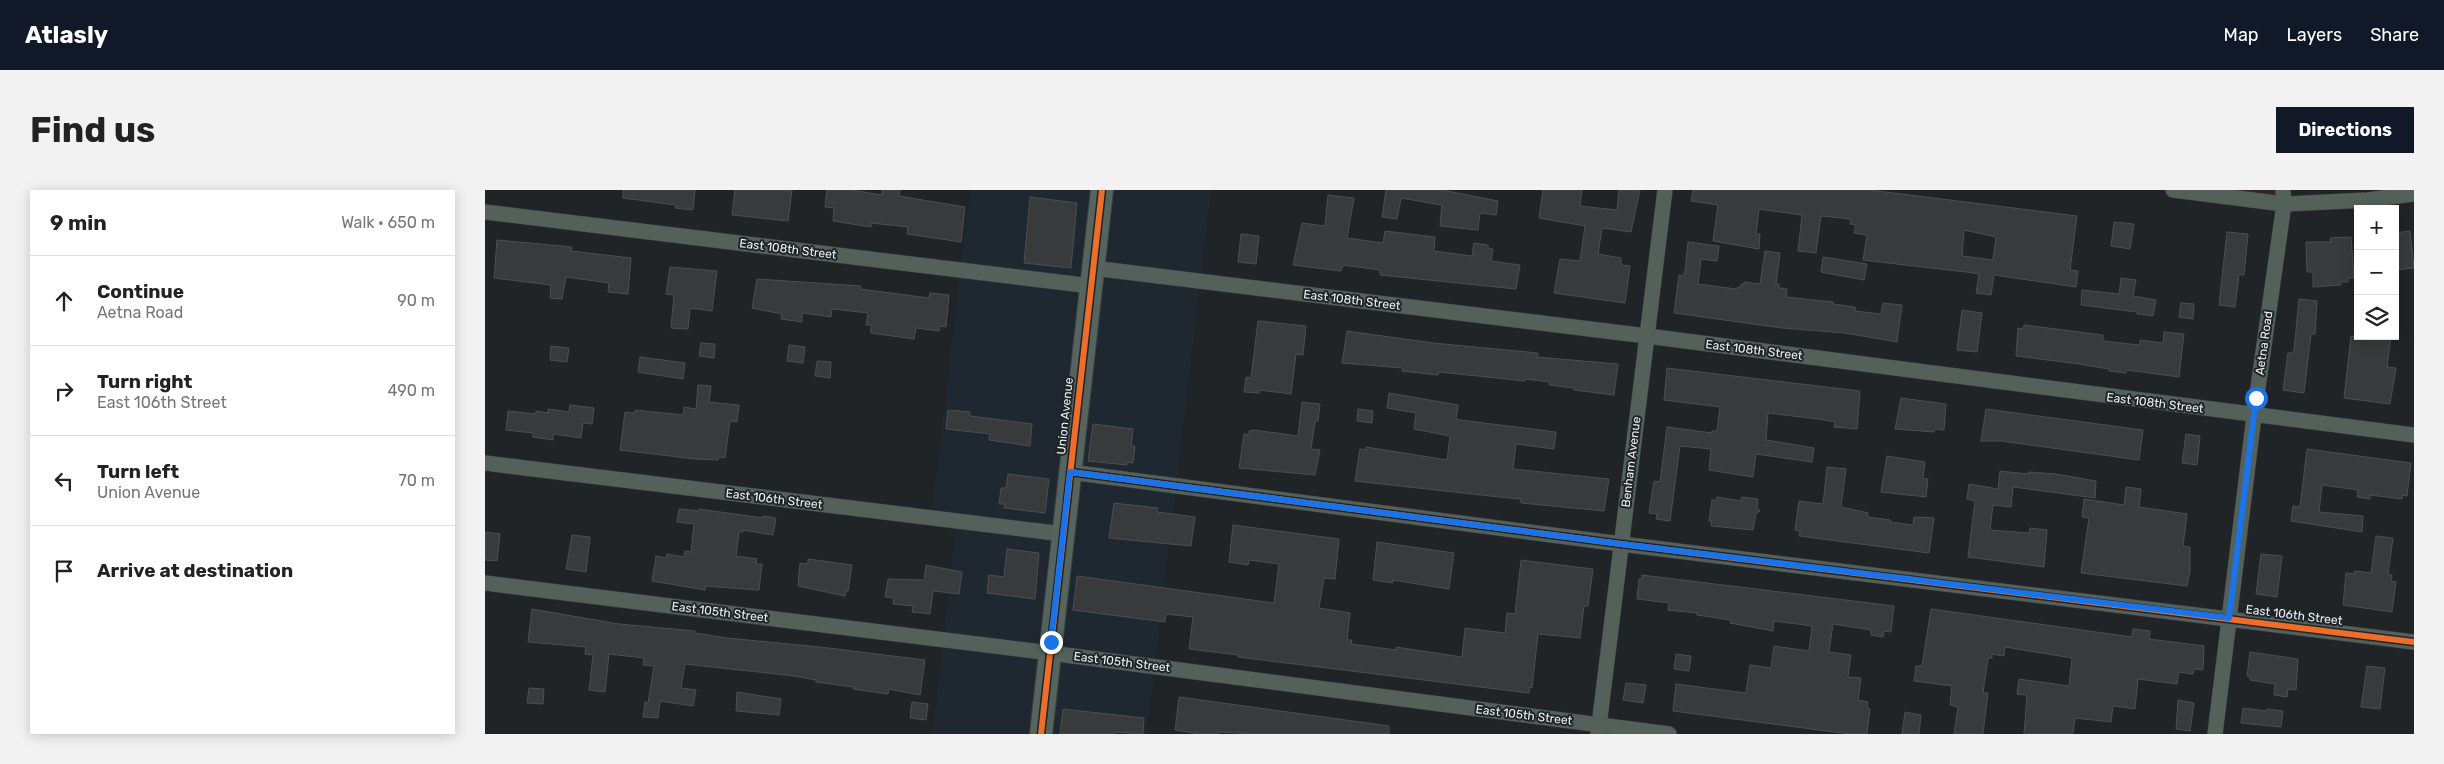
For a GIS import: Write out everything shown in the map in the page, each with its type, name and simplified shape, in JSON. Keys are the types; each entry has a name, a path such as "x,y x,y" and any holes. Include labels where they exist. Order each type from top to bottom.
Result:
{"main road":[{"name":"Union Avenue","path":"1041,734 1102,190"}],"street":[{"name":"Benham Avenue","path":"1599,729 1665,190"},
{"path":"2173,190 2367,200 2414,194"},
{"name":"Aetna Road","path":"2215,734 2254,416 2284,197"},
{"name":"East 108th Street","path":"485,212 1647,336 2254,416 2414,435"},
{"name":"East 106th Street","path":"485,463 1063,534"},
{"name":"East 106th Street","path":"1070,472 1621,544 2414,642"},
{"name":"East 105th Street","path":"485,583 1050,653 1599,729 1669,734"}],"shaded area":[{"path":"970,190 1211,190 1147,734 933,734 956,521 931,518"},
{"path":"2173,190 2283,190 2284,204"}],"building":[{"path":"623,190 695,190 693,210 675,208 676,205 623,198"},
{"path":"735,190 792,190 788,221 732,215"},
{"path":"827,190 852,190 882,195 882,190 900,190 899,196 965,207 961,242 907,234 908,227 871,223 871,227 833,221 834,208 825,207"},
{"path":"1386,190 1442,190 1498,201 1496,215 1480,213 1478,230 1440,226 1442,205 1401,198 1397,219 1382,217"},
{"path":"1543,190 1582,190 1580,206 1617,210 1619,190 1640,190 1631,232 1602,228 1598,254 1621,258 1621,265 1630,266 1625,303 1554,293 1560,259 1580,261 1585,226 1539,218"},
{"path":"1693,190 1870,190 2077,216 2070,270 2078,271 2076,287 1994,275 1991,295 1976,293 1979,274 1863,260 1867,235 1854,233 1856,225 1850,224 1851,219 1821,216 1816,253 1798,251 1802,215 1759,209 1756,234 1760,234 1759,249 1713,241 1718,205 1691,201","holes":["1964,230 1996,237 1993,260 1962,256"]},
{"path":"1328,195 1354,198 1347,238 1383,243 1385,231 1435,237 1434,251 1472,256 1474,243 1488,245 1488,248 1493,249 1491,261 1520,265 1516,289 1380,275 1380,270 1343,265 1341,271 1293,265 1302,223 1325,226"},
{"path":"1030,197 1077,203 1071,268 1024,263"},
{"path":"2114,222 2134,224 2130,249 2111,246"},
{"path":"2410,231 2414,268 2399,270 2399,232"},
{"path":"2227,232 2248,234 2244,275 2239,275 2235,307 2219,305"},
{"path":"1241,234 1259,236 1256,264 1238,262"},
{"path":"2351,237 2354,278 2348,278 2348,282 2341,282 2341,285 2313,287 2313,272 2307,272 2306,242 2331,242 2330,238"},
{"path":"497,240 572,247 571,251 631,258 628,294 608,292 609,283 566,277 562,299 550,298 551,285 494,278"},
{"path":"1688,242 1719,246 1717,261 1701,259 1698,284 1736,289 1745,282 1760,284 1765,251 1780,253 1776,284 1779,284 1779,288 1787,289 1786,297 1833,302 1833,304 1855,307 1855,311 1881,314 1883,303 1902,305 1897,342 1845,333 1782,328 1674,313 1679,275 1682,276 1685,272"},
{"path":"1823,257 1867,264 1864,280 1821,272"},
{"path":"670,267 717,271 712,311 690,308 688,329 671,328 674,295 666,294"},
{"path":"2121,278 2136,280 2133,296 2156,300 2153,316 2137,314 2137,312 2081,305 2082,290 2119,294"},
{"path":"757,279 861,286 860,289 929,298 930,293 949,295 946,327 940,326 939,331 916,328 914,339 871,333 871,325 866,325 868,313 832,309 831,317 802,313 802,322 781,319 782,314 752,308"},
{"path":"2299,299 2317,301 2315,334 2311,334 2304,393 2283,390 2288,353 2292,353 2294,350"},
{"path":"2181,303 2194,304 2193,319 2179,317"},
{"path":"1962,310 1982,313 1977,352 1957,350"},
{"path":"1258,321 1306,326 1303,355 1296,354 1291,394 1259,390 1259,393 1244,392 1246,377 1251,378"},
{"path":"2024,325 2103,335 2103,341 2140,345 2140,340 2163,343 2164,332 2184,334 2179,377 2127,370 2126,373 2109,371 2109,369 2079,364 2016,356 2018,328 2023,329"},
{"path":"1347,331 1433,343 1538,353 1537,357 1618,364 1614,395 1574,390 1574,388 1549,385 1550,382 1525,379 1525,381 1439,372 1438,375 1402,371 1403,368 1342,363"},
{"path":"2351,336 2354,336 2354,340 2390,340 2387,367 2396,368 2390,404 2344,398"},
{"path":"701,343 715,344 714,358 699,356"},
{"path":"789,345 805,347 803,363 787,361"},
{"path":"551,346 569,348 567,362 550,360"},
{"path":"640,357 685,363 683,379 638,372"},
{"path":"817,361 831,362 830,378 815,376"},
{"path":"1667,368 1860,391 1857,429 1834,427 1835,422 1768,413 1766,440 1814,448 1812,462 1756,454 1753,477 1709,470 1711,449 1680,446 1670,521 1656,519 1657,514 1649,513 1654,481 1660,482 1667,427 1712,433 1712,431 1717,431 1720,407 1664,400"},
{"path":"698,385 711,386 709,402 739,405 737,422 730,421 725,458 719,457 718,460 695,459 620,450 625,412 635,413 635,410 683,415 684,407 696,409"},
{"path":"1389,393 1458,405 1456,419 1460,420 1556,432 1554,449 1516,444 1513,469 1609,479 1604,511 1521,503 1521,499 1355,481 1360,449 1366,450 1366,447 1447,460 1450,436 1414,429 1416,413 1387,408"},
{"path":"1901,398 1946,404 1944,430 1935,429 1934,432 1895,429"},
{"path":"1302,402 1320,404 1318,421 1315,421 1311,449 1320,450 1315,475 1239,468 1244,434 1249,435 1249,431 1254,430 1298,436"},
{"path":"570,405 594,408 592,424 583,423 581,438 553,434 553,440 533,437 533,433 506,430 508,411 536,414 536,411 548,413 548,409 569,412"},
{"path":"1358,409 1373,411 1372,423 1357,421"},
{"path":"1986,409 2143,430 2139,460 2001,441 1981,441"},
{"path":"948,410 970,412 970,416 1032,424 1030,446 989,440 990,434 946,429"},
{"path":"1093,424 1133,429 1131,446 1135,446 1133,463 1127,462 1127,465 1088,461"},
{"path":"2186,434 2200,436 2197,465 2182,463"},
{"path":"2307,449 2411,463 2407,496 2402,495 2402,499 2370,495 2370,499 2357,497 2358,490 2322,485 2319,512 2363,516 2362,532 2291,521 2293,506 2300,507"},
{"path":"1887,456 1925,462 1923,478 1928,479 1926,497 1881,492"},
{"path":"1827,467 1846,469 1841,507 1868,513 1868,517 1913,525 1914,517 1934,518 1929,553 1799,536 1800,531 1795,530 1799,501 1823,504"},
{"path":"2000,471 2056,474 2096,481 2095,498 2013,487 2011,507 1993,505 1990,530 2029,533 2030,528 2047,530 2044,567 1968,557 1975,501 1967,499 1969,484 1998,489"},
{"path":"1008,474 1049,479 1045,513 1004,508 1005,504 999,504 1001,488 1006,488"},
{"path":"2126,487 2141,489 2139,507 2187,514 2183,546 2190,547 2190,571 2187,586 2081,573 2089,518 2082,517 2084,499 2124,505"},
{"path":"1717,497 1741,501 1742,497 1758,499 1757,507 1760,511 1756,513 1753,530 1711,526 1712,521 1709,521 1712,500 1716,500"},
{"path":"1114,503 1158,508 1157,512 1195,517 1191,546 1109,538"},
{"path":"679,509 699,511 699,509 763,518 763,516 776,518 773,535 743,530 743,532 739,532 736,556 757,559 756,564 762,564 759,590 705,586 705,590 652,581 656,556 666,558 667,554 684,557 685,551 691,552 694,524 677,522"},
{"path":"1233,525 1339,539 1335,579 1324,578 1319,608 1350,613 1347,640 1352,640 1351,644 1396,650 1396,647 1462,657 1465,628 1505,633 1507,613 1515,614 1521,560 1593,569 1588,606 1584,606 1580,638 1538,634 1532,688 1529,687 1529,693 1238,657 1238,655 1189,649 1193,617 1166,614 1165,622 1073,610 1077,576 1274,603 1279,564 1249,560 1248,565 1229,562"},
{"path":"485,532 500,534 497,561 485,560"},
{"path":"572,535 590,537 586,572 566,569"},
{"path":"2376,536 2393,538 2388,575 2392,575 2391,581 2396,582 2392,612 2343,605 2346,573 2354,574 2355,571 2371,573"},
{"path":"1377,542 1454,553 1449,589 1393,580 1393,583 1373,580"},
{"path":"1007,549 1039,553 1035,599 987,593 989,575 1004,577"},
{"path":"2261,554 2282,556 2277,597 2256,594"},
{"path":"808,559 852,565 848,591 846,591 845,596 798,586 800,563 808,564"},
{"path":"926,565 962,572 959,594 933,591 930,614 912,612 913,606 893,604 894,598 885,597 888,579 924,580"},
{"path":"1642,575 1894,606 1891,632 1884,631 1883,637 1871,635 1871,630 1833,624 1829,652 1851,655 1848,677 1861,678 1858,700 1868,702 1867,708 1870,709 1867,734 1850,734 1673,711 1676,684 1746,693 1750,665 1771,668 1774,646 1809,651 1812,626 1774,621 1773,631 1730,623 1731,620 1697,615 1697,613 1668,610 1669,603 1637,599 1639,579 1642,579"},
{"path":"532,609 619,624 695,631 695,633 727,638 925,660 920,695 889,689 888,694 816,682 816,680 794,676 685,664 681,688 696,690 693,706 660,701 658,718 643,717 645,702 648,703 654,666 643,665 644,658 609,654 605,692 589,690 593,655 585,654 586,647 528,642"},
{"path":"1931,609 2132,637 2133,629 2150,631 2149,639 2204,646 2203,670 2194,669 2193,674 2179,672 2177,684 2138,679 2135,709 2113,706 2111,722 2075,718 2073,734 2024,734 2027,695 2017,694 2019,679 2069,686 2072,658 2005,647 2004,656 1992,654 1992,658 1988,658 1983,693 1988,693 1983,734 1954,734 1958,707 1950,705 1952,686 1914,681 1916,666 1922,666"},
{"path":"2250,652 2298,659 2296,690 2288,689 2287,697 2274,695 2275,684 2250,680 2250,677 2247,676"},
{"path":"1676,654 1691,656 1689,671 1674,669"},
{"path":"2367,666 2385,668 2380,709 2361,707"},
{"path":"1626,683 1646,685 1643,703 1623,700"},
{"path":"529,688 544,689 543,704 527,703"},
{"path":"737,692 781,699 779,715 736,711"},
{"path":"1179,697 1389,726 1389,734 1255,734 1218,732 1218,734 1200,734 1175,730"},
{"path":"2178,700 2194,703 2190,731 2176,729"},
{"path":"912,702 928,704 926,720 910,718"},
{"path":"2243,708 2283,711 2281,727 2241,723"},
{"path":"1063,709 1144,718 1143,734 1114,732 1114,734 1060,734"},
{"path":"1905,712 1921,715 1919,734 1902,734"}],"cycle path":[{"path":"1041,734 1102,190"},
{"path":"1070,472 1621,544 2414,642"}],"route":[{"path":"1051,642 1070,472 1621,544 2229,618 2256,398"}]}
